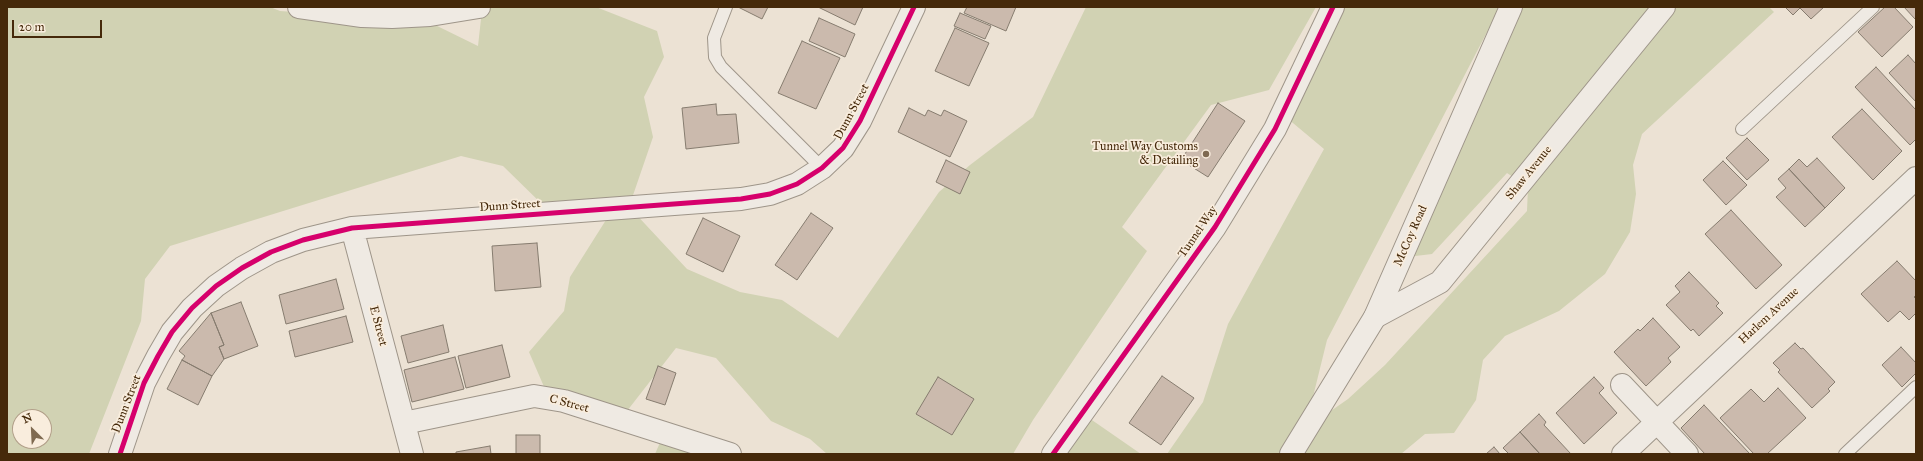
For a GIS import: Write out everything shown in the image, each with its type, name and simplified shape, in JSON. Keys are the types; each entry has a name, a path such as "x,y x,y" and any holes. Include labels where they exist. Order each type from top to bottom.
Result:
{"street":[{"path":"299,7 362,16 392,17 430,15 479,7"},
{"name":"Dunn Street","path":"120,454 144,384 172,332 192,308 216,286 242,268 271,252 309,238 352,228 741,199 770,194 798,184 822,168 843,148 860,121 914,7"},
{"name":"Tunnel Way","path":"1053,454 1215,227 1275,129 1333,7"},
{"name":"McCoy Road","path":"1291,454 1375,317 1511,7"},
{"name":"Shaw Avenue","path":"1375,317 1440,282 1664,7"},
{"name":"Harlem Avenue","path":"1623,454 1916,178"},
{"name":"E Street","path":"352,228 412,454"},
{"path":"1622,385 1687,454"},
{"name":"C Street","path":"404,423 534,396 564,401 730,454"}],"lane":[{"path":"726,7 714,38 715,57 721,67 822,168"},
{"path":"1742,130 1873,7"},
{"path":"1845,454 1916,387"}],"green space":[{"path":"7,7 270,7 280,11 429,22 478,46 482,10 490,7 596,7 657,31 664,57 644,97 653,137 630,204 547,209 503,166 461,156 170,246 145,279 141,321 89,454 7,454"},
{"path":"1086,7 1316,7 1269,90 1211,105 1122,227 1147,251 1033,420 1013,454 827,454 810,439 771,421 716,358 676,348 627,411 545,389 529,352 564,311 570,277 611,212 632,210 687,269 740,292 782,300 838,338 939,192 970,165 1033,117"},
{"path":"1341,7 1500,7 1327,340 1307,421 1286,454 1167,454 1203,402 1228,324 1324,149 1287,118"},
{"path":"1508,7 1769,7 1774,12 1642,134 1633,165 1636,194 1630,232 1605,274 1559,311 1505,336 1483,360 1476,400 1454,433 1425,434 1401,454 1293,454 1315,422 1348,399 1385,365 1527,211 1528,187 1507,173 1432,254 1407,257"},
{"path":"1089,418 1141,454 1061,454"},
{"path":"662,438 713,454 655,454"}],"building":[{"path":"738,7 768,7 762,19"},
{"path":"818,7 863,7 855,25"},
{"path":"967,7 1016,7 1006,31 964,13"},
{"path":"1785,7 1824,7 1811,19 1800,8 1793,15"},
{"path":"1885,7 1894,7 1913,27 1882,57 1858,32"},
{"path":"1904,7 1916,7 1915,19"},
{"path":"960,13 991,26 985,39 954,26"},
{"path":"819,18 855,34 845,57 809,41"},
{"path":"955,28 989,43 969,86 935,71"},
{"path":"802,41 840,58 816,109 778,93"},
{"path":"1908,55 1916,64 1916,102 1889,73"},
{"path":"1876,67 1916,110 1916,139 1910,145 1855,87"},
{"path":"1218,103 1245,121 1208,177 1181,160"},
{"path":"716,104 717,115 736,114 739,143 686,149 682,108"},
{"path":"909,108 925,116 928,110 941,116 944,110 967,121 950,157 898,132"},
{"path":"1862,109 1902,151 1873,180 1832,137"},
{"path":"1747,138 1769,160 1747,180 1726,158"},
{"path":"1817,158 1845,188 1825,208 1789,169 1799,159 1807,167"},
{"path":"946,160 970,172 960,194 936,182"},
{"path":"1723,161 1747,185 1726,205 1703,180"},
{"path":"1789,169 1825,208 1805,227 1776,197 1786,188 1778,179"},
{"path":"1731,210 1782,265 1756,289 1705,234"},
{"path":"811,213 833,228 797,280 775,265"},
{"path":"703,218 740,236 723,272 686,254"},
{"path":"537,243 541,287 495,291 492,246"},
{"path":"1897,261 1916,281 1916,295 1914,297 1916,299 1916,313 1909,320 1900,311 1888,322 1861,294"},
{"path":"1689,272 1719,303 1716,306 1723,313 1699,336 1693,329 1691,331 1666,305 1680,292 1675,286"},
{"path":"336,279 344,309 286,324 279,295"},
{"path":"241,302 258,346 224,359 219,347 224,345 211,313"},
{"path":"211,313 224,345 219,347 224,359 212,376 182,360 185,356 179,351"},
{"path":"346,316 353,342 295,357 289,331"},
{"path":"1653,318 1680,347 1668,358 1671,362 1646,386 1614,352 1638,329 1640,331"},
{"path":"443,325 449,352 408,363 401,336"},
{"path":"1795,343 1801,349 1803,348 1835,382 1828,389 1830,391 1812,408 1778,372 1780,370 1773,363"},
{"path":"502,345 510,377 466,388 458,356"},
{"path":"1901,347 1916,363 1916,373 1902,387 1882,365"},
{"path":"455,357 464,389 412,402 404,370"},
{"path":"182,360 212,376 198,405 167,389"},
{"path":"658,366 676,373 665,405 646,399"},
{"path":"1162,376 1194,398 1161,445 1129,423"},
{"path":"938,377 974,399 952,435 916,414"},
{"path":"1594,377 1604,388 1599,393 1617,413 1584,444 1556,413"},
{"path":"1778,388 1806,418 1767,454 1754,454 1720,418 1751,389 1764,402"},
{"path":"1704,405 1750,454 1705,454 1681,428"},
{"path":"1539,414 1546,422 1544,425 1571,454 1540,454 1520,432"},
{"path":"1520,432 1540,454 1509,454 1503,448"},
{"path":"516,435 540,435 540,454 516,454"},
{"path":"490,446 491,454 456,454 456,452"},
{"path":"1494,447 1500,454 1486,454"}],"cycle path":[{"path":"120,454 144,383 172,332 192,308 216,286 242,268 271,252 303,240 352,228 741,199 770,194 797,184 822,168 843,148 860,121 914,7"},
{"path":"1053,454 1215,227 1275,129 1333,7"}],"place":[{"name":"Tunnel Way Customs & Detailing","path":"1206,154"}]}
